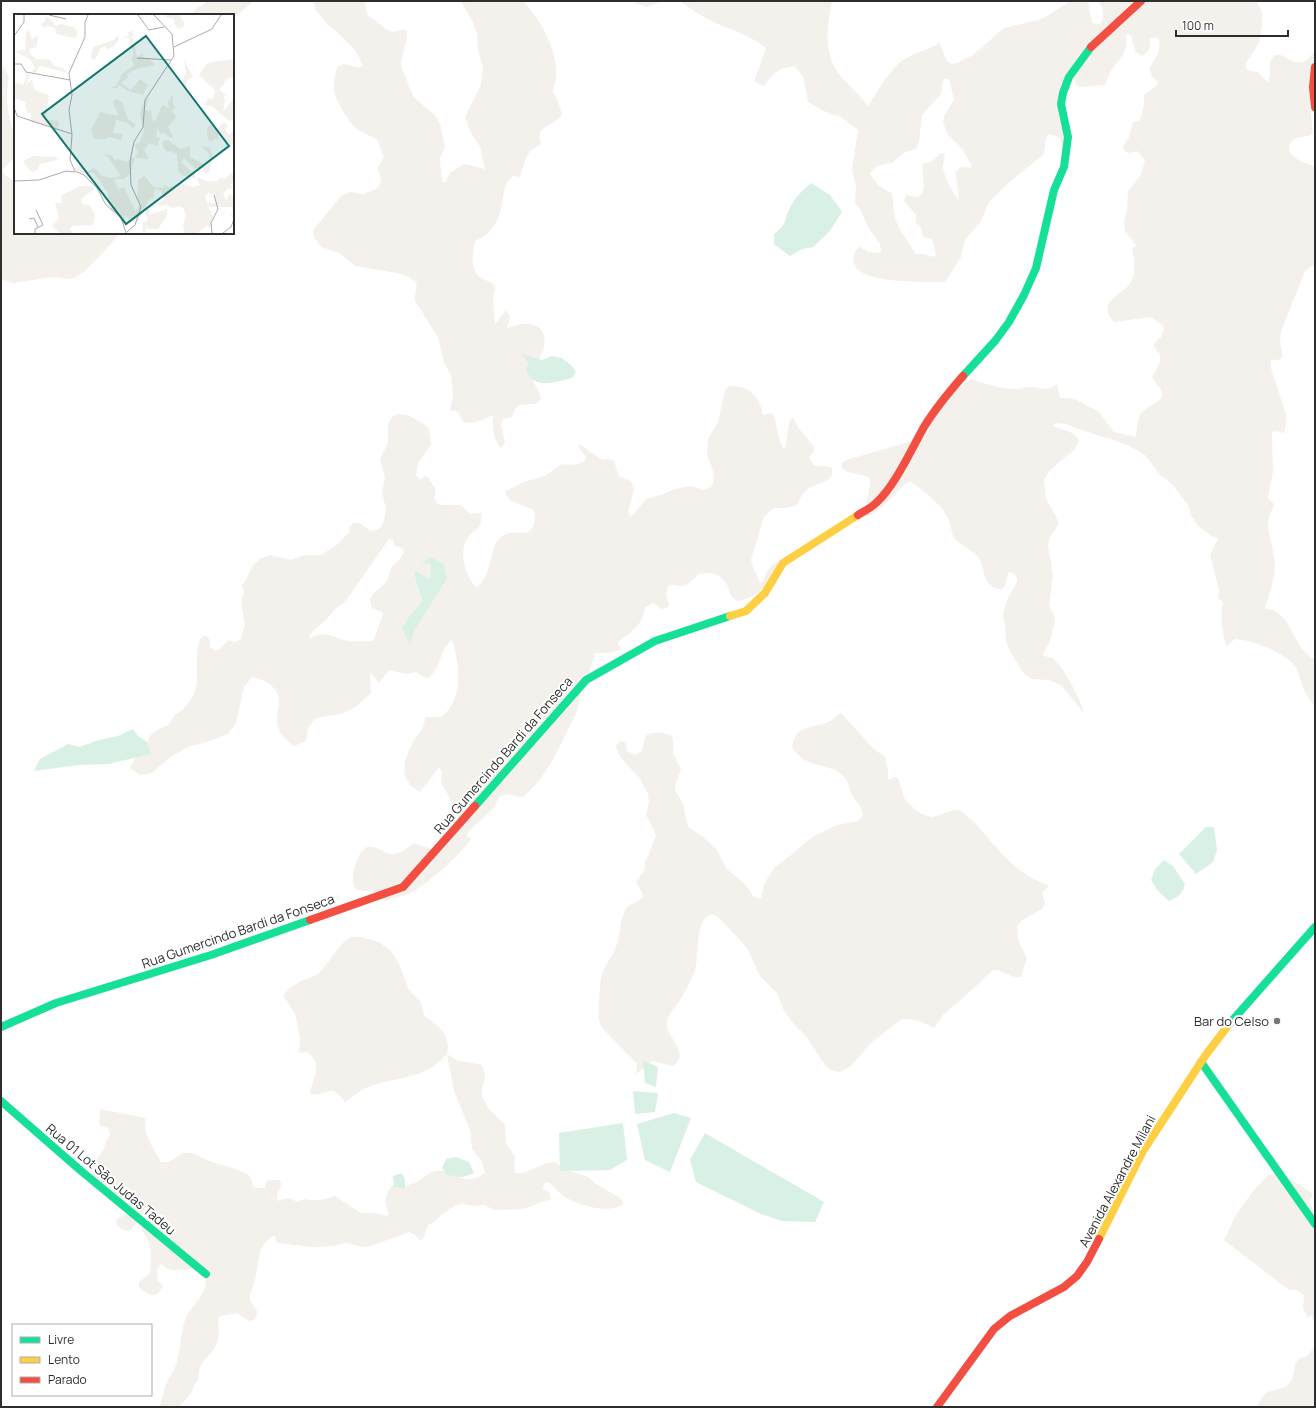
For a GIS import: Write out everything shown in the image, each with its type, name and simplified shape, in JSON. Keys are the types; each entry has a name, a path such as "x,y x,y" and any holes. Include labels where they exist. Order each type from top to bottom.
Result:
{"street":[{"name":"Rua Gumercindo Bardi da Fonseca","path":"1,1027 56,1003 211,955 403,887 586,680 655,641 746,611 765,594 783,563 876,503 889,488 939,405 1009,322 1024,295 1036,268 1054,190 1064,167 1068,137 1061,104 1068,77 1087,50 1141,1"},
{"path":"1315,67 1313,86 1315,107"},
{"name":"Avenida Alexandre Milani","path":"937,1407 1000,1323 1020,1309 1064,1287 1070,1283 1082,1270 1093,1252 1143,1151 1164,1116 1201,1062 1238,1013 1315,927"},
{"path":"1201,1062 1315,1224"},
{"name":"Rua 01 Lot São Judas Tadeu","path":"1,1101 80,1170 206,1274"}],"shaded area":[{"path":"208,1 254,1 234,16 234,14 191,14"},
{"path":"313,1 365,1 367,14 387,30 394,32 403,29 407,31 401,63 402,69 413,96 435,115 441,126 445,147 440,159 442,182 446,182 450,173 464,164 485,169 480,147 470,131 465,117 481,85 483,68 478,50 477,34 473,22 461,1 523,1 545,31 554,55 556,67 556,79 553,91 562,115 542,130 540,133 541,144 532,150 526,158 520,177 513,176 508,181 499,216 487,234 475,241 473,251 473,266 477,274 495,286 493,300 495,324 506,310 510,317 507,328 532,324 540,329 544,337 543,351 532,373 533,380 541,399 535,404 519,405 515,409 512,417 503,419 501,425 505,443 501,448 495,437 493,415 475,422 463,422 458,412 450,410 453,396 451,375 444,363 438,337 415,301 417,287 416,282 409,277 397,273 355,266 340,253 321,247 314,237 313,232 315,228 341,196 350,192 363,194 378,188 381,181 378,168 384,157 377,139 357,129 337,101 334,91 334,84 338,66 344,64 360,68 363,66 355,50 326,23 316,10"},
{"path":"630,1 663,1 646,7"},
{"path":"680,1 832,1 828,29 828,48 830,57 839,74 868,107 891,72 899,63 907,58 936,45 939,42 947,61 951,64 957,63 973,55 1004,28 1042,19 1071,1 1088,1 1092,22 1099,24 1101,23 1103,14 1102,7 1098,1 1256,1 1262,11 1262,26 1259,43 1246,63 1246,68 1249,71 1258,72 1268,82 1270,76 1270,62 1276,55 1284,56 1296,62 1300,62 1305,61 1314,52 1315,89 1311,94 1310,105 1313,133 1308,136 1292,140 1290,142 1289,150 1294,157 1315,167 1315,265 1305,271 1281,331 1280,342 1282,358 1278,361 1274,359 1271,361 1271,368 1286,415 1286,423 1284,433 1274,431 1272,433 1273,471 1268,497 1274,505 1268,525 1275,570 1265,608 1275,611 1282,616 1301,648 1307,655 1315,659 1315,707 1306,694 1296,668 1286,658 1259,644 1242,640 1235,639 1226,645 1222,624 1223,602 1218,598 1219,590 1210,555 1218,538 1211,536 1198,526 1191,515 1188,505 1172,484 1160,475 1145,455 1129,446 1065,424 1057,423 1052,426 1063,429 1075,435 1079,441 1073,451 1049,471 1044,480 1046,499 1059,524 1050,537 1048,545 1053,576 1049,605 1055,620 1050,641 1043,654 1044,656 1054,659 1062,668 1072,684 1080,701 1083,712 1061,685 1048,680 1032,679 1024,674 1010,651 1006,640 1003,614 1007,600 1017,582 1017,578 1014,574 1012,572 1008,573 1003,589 995,588 989,584 979,558 953,536 949,521 943,510 927,494 910,481 899,489 885,505 867,516 866,507 870,488 870,478 849,472 842,468 842,463 846,460 916,440 922,432 918,426 933,406 971,379 992,386 1014,389 1030,387 1048,388 1057,383 1060,398 1077,400 1099,412 1114,432 1136,437 1141,413 1158,401 1162,396 1159,386 1152,377 1160,361 1160,355 1155,349 1154,344 1162,336 1164,328 1151,317 1114,322 1109,314 1108,308 1109,303 1113,298 1129,285 1134,272 1132,248 1137,246 1125,231 1124,222 1127,209 1128,191 1141,175 1145,160 1137,151 1128,153 1123,147 1129,137 1133,122 1139,121 1141,118 1144,94 1154,88 1158,83 1152,76 1149,68 1159,50 1160,46 1158,38 1150,39 1149,49 1147,53 1142,56 1135,51 1131,36 1129,34 1126,35 1127,42 1124,52 1109,74 1105,85 1080,87 1077,86 1073,78 1064,92 1067,129 1062,163 1062,145 1059,137 1048,134 1043,155 1008,183 989,202 981,221 965,240 961,257 945,282 897,281 871,276 861,272 855,266 853,261 859,246 868,252 878,253 881,251 880,244 868,227 861,211 855,203 856,185 852,171 858,130 841,117 830,114 808,102 803,76 794,66 783,68 776,72 764,86 754,81 766,48 748,37 698,14","holes":["943,79 949,79 954,100 944,116 943,123 949,136 963,150 972,166 970,168 961,167 955,172 959,196 958,200 945,175 943,167 945,157 944,153 940,153 931,162 922,164 924,186 922,194 917,197 906,195 904,201 916,215 916,223 921,228 923,237 932,239 936,255 934,257 924,254 916,254 903,234 895,217 892,193 879,185 870,173 877,166 893,162 905,152 916,149 919,141 922,115 941,94"]},
{"path":"1,65 9,76 7,105 14,136 14,158 3,170 3,173 14,180 14,234 118,234 113,242 86,270 76,277 69,279 52,277 13,283 1,279"},
{"path":"811,183 830,195 842,212 829,232 813,247 802,249 790,256 774,244 774,234 783,225 794,201"},
{"path":"522,354 542,360 552,356 562,358 572,366 576,372 572,378 552,383 539,383 530,376 526,369 529,364"},
{"path":"729,386 736,386 748,390 756,397 763,415 771,413 774,416 780,441 784,450 786,446 789,422 793,417 797,426 814,447 814,451 809,457 811,462 816,466 832,468 831,477 806,491 801,496 797,505 785,508 774,508 764,516 751,560 760,584 770,567 777,562 780,563 763,588 752,596 737,601 730,595 723,579 714,574 698,574 684,586 668,586 666,595 669,604 667,608 661,609 654,603 645,607 642,619 636,627 618,642 621,650 608,653 595,653 581,692 576,713 547,770 531,790 522,797 507,794 500,796 493,809 468,832 467,837 471,839 460,853 419,888 399,897 376,901 375,892 356,889 353,883 353,873 362,851 367,847 374,847 394,854 404,851 414,843 436,851 456,824 459,816 441,782 442,772 439,767 420,792 410,785 404,774 405,761 409,750 422,729 426,717 441,717 454,701 457,692 458,671 452,640 445,648 436,670 429,678 423,677 416,672 406,674 389,670 379,683 370,673 371,693 354,708 341,714 316,718 308,728 306,741 294,746 282,736 277,724 279,697 277,693 267,682 252,677 244,687 236,723 228,734 204,743 190,746 169,758 152,773 140,775 130,768 135,758 146,748 150,735 168,725 176,714 183,710 194,695 197,682 197,652 200,639 203,636 208,637 210,640 210,647 216,651 220,649 228,640 236,642 241,639 245,625 241,602 244,593 242,585 252,567 259,559 270,555 291,560 305,555 321,555 338,544 349,532 350,526 354,523 359,523 371,531 377,530 381,527 386,509 382,492 385,477 380,459 388,443 388,424 393,416 399,414 407,415 424,424 429,429 431,445 418,463 416,475 420,480 425,476 428,477 436,490 434,498 438,504 461,505 470,514 482,513 480,526 468,537 463,549 466,570 476,587 486,576 493,552 500,538 509,533 529,532 534,525 534,510 510,500 506,495 506,491 524,482 545,476 562,464 576,465 585,461 586,457 580,449 578,443 602,460 608,459 614,461 619,476 631,481 634,490 628,511 630,516 633,515 646,499 675,489 691,486 703,490 711,487 713,484 714,474 707,455 708,439 718,422 725,390","holes":["389,539 393,540 395,546 402,548 404,552 400,559 392,567 386,582 372,596 372,608 382,612 383,614 374,640 348,641 325,634 316,635 311,638 309,636 314,630 326,620 335,609 345,602","430,557 447,579 414,631 411,614 422,602 415,580 415,572 430,579 431,564 422,563"]},
{"path":"430,557 444,564 447,579 414,631 410,645 402,628 411,614 422,602 415,580 415,571 430,579 431,564 421,563"},
{"path":"841,713 876,751 885,756 888,780 895,777 898,778 905,800 916,810 924,815 933,817 955,810 961,811 974,822 1003,855 1019,870 1049,886 1042,893 1045,903 1042,909 1022,920 1017,926 1018,940 1027,958 1021,977 1014,977 997,970 993,970 943,1015 934,1028 914,1020 902,1019 871,1043 850,1067 839,1072 831,1070 825,1065 806,1036 793,1023 783,1009 777,993 760,976 749,952 743,943 717,916 710,915 705,918 699,933 695,971 680,1000 670,1014 667,1022 669,1033 679,1050 680,1056 678,1061 673,1066 652,1061 635,1075 637,1064 605,1031 600,1023 600,989 603,971 617,944 624,913 628,907 643,897 642,892 636,882 644,871 645,862 656,835 646,816 649,802 648,794 640,779 620,757 616,746 620,741 626,742 627,751 635,755 642,751 644,740 647,735 660,733 672,736 673,753 681,770 675,784 675,790 683,804 688,827 705,838 717,850 726,868 746,885 753,896 758,899 761,898 764,884 775,867 812,837 837,825 858,821 863,816 861,807 853,797 848,782 844,777 836,771 803,759 792,747 794,740 800,731 827,722"},
{"path":"133,729 138,736 146,741 151,754 108,764 79,765 34,771 40,759 68,744 79,747 99,740 118,736"},
{"path":"1206,827 1214,827 1217,850 1213,862 1196,874 1179,854"},
{"path":"1164,860 1173,866 1185,884 1180,895 1169,901 1158,891 1151,880 1155,869"},
{"path":"351,937 361,937 379,942 391,951 398,962 409,990 421,1002 424,1015 440,1028 445,1035 448,1045 447,1054 438,1063 430,1068 414,1075 367,1087 345,1102 335,1092 331,1091 316,1095 311,1094 310,1091 315,1075 316,1065 312,1056 307,1052 299,1053 300,1038 295,1014 283,995 296,984 315,976 320,972 342,944"},
{"path":"447,1054 458,1061 480,1064 483,1067 485,1076 482,1096 488,1108 505,1125 506,1143 515,1157 514,1169 516,1173 523,1173 547,1163 555,1162 567,1170 588,1177 598,1185 620,1198 623,1205 609,1209 584,1205 563,1196 547,1182 544,1184 543,1188 549,1192 551,1199 523,1209 495,1210 484,1205 456,1205 441,1215 435,1222 428,1225 421,1241 414,1234 409,1232 371,1246 363,1247 346,1243 333,1246 313,1247 278,1243 275,1236 272,1236 264,1244 260,1252 255,1280 250,1295 250,1301 257,1311 256,1318 248,1321 237,1313 218,1318 219,1334 217,1343 215,1348 202,1364 199,1379 195,1383 192,1392 179,1407 159,1407 166,1384 176,1365 185,1320 200,1298 206,1280 197,1270 173,1270 161,1264 157,1270 158,1281 163,1286 158,1294 149,1294 139,1287 139,1282 150,1273 151,1263 150,1246 142,1227 155,1217 156,1212 150,1205 146,1205 144,1213 130,1231 121,1229 118,1226 116,1222 118,1218 131,1213 95,1178 92,1171 93,1165 103,1150 110,1134 108,1128 101,1126 99,1123 100,1109 146,1118 146,1134 160,1162 169,1162 183,1153 192,1153 212,1162 247,1174 251,1178 253,1186 256,1188 265,1188 266,1182 269,1180 279,1180 282,1184 277,1195 277,1201 288,1198 298,1202 304,1199 320,1200 335,1196 361,1213 374,1213 387,1216 389,1214 386,1205 386,1198 388,1191 394,1184 406,1187 429,1173 436,1171 449,1172 465,1179 477,1177 485,1173 482,1162 472,1149 470,1130 454,1091"},
{"path":"643,1060 658,1067 656,1087 645,1083"},
{"path":"633,1091 658,1093 655,1112 635,1114"},
{"path":"674,1113 691,1118 670,1172 645,1160 637,1124"},
{"path":"623,1123 627,1160 610,1170 560,1171 559,1133"},
{"path":"705,1133 824,1202 815,1222 782,1221 761,1214 696,1182 690,1160"},
{"path":"456,1157 469,1162 474,1173 463,1177 447,1175 442,1168 446,1159"},
{"path":"1277,1173 1286,1176 1313,1194 1309,1202 1315,1213 1315,1323 1311,1315 1308,1318 1303,1308 1304,1295 1297,1291 1289,1290 1224,1240 1236,1215 1253,1191 1268,1175"},
{"path":"403,1174 405,1188 394,1187 393,1176"},
{"path":"1315,1346 1315,1407 1257,1407 1265,1394 1288,1385 1293,1376 1298,1360 1307,1356"}],"traffic: fast":[{"path":"963,376 995,341 1009,322 1024,295 1036,268 1054,190 1064,167 1068,137 1061,104 1063,93 1069,77 1091,47"},
{"path":"475,806 586,680 655,641 730,616"},
{"path":"1,1027 56,1003 211,955 310,920"},
{"path":"1230,1023 1315,927"},
{"path":"1201,1062 1315,1224"},
{"path":"1,1101 80,1170 206,1274"}],"traffic: slow":[{"path":"730,616 746,611 765,593 783,563 858,515"},
{"path":"1099,1239 1143,1151 1205,1056 1230,1023"}],"traffic: jam":[{"path":"1091,47 1141,1"},
{"path":"1315,67 1313,87 1315,107"},
{"path":"858,515 874,505 890,487 928,420 963,376"},
{"path":"310,920 403,887 475,806"},
{"path":"937,1407 994,1329 1010,1316 1064,1287 1077,1276 1087,1262 1099,1239"}],"place":[{"name":"Bar do Celso","path":"1277,1021"}]}
